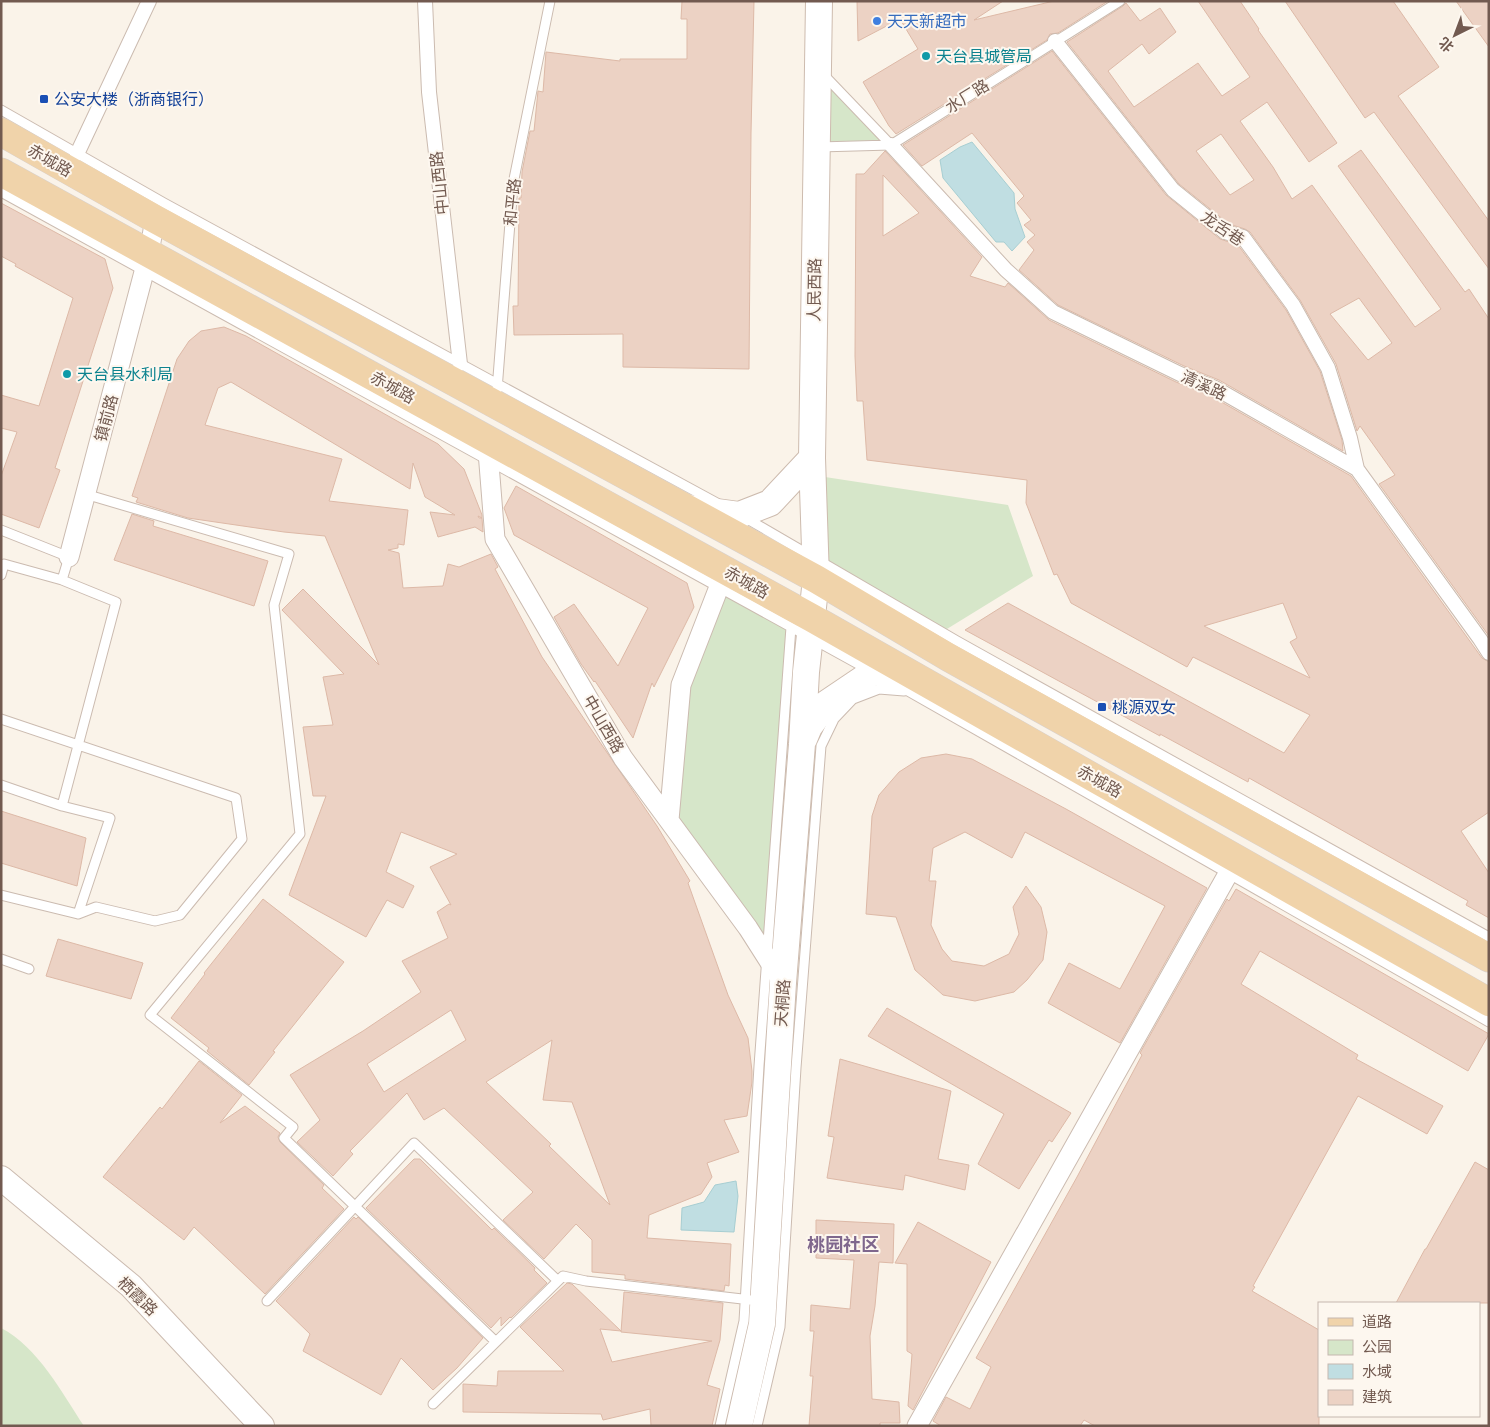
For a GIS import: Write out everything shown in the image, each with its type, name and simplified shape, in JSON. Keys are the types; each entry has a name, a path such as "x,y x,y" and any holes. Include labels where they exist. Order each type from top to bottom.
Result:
{"main road":[{"name":"人民西路","path":"815,568 812,458 819,1"},
{"name":"赤城路","path":"1,132 155,219 684,508 815,568 974,672 1489,958"},
{"name":"赤城路","path":"1,172 147,262 804,627 912,684 1233,866 1489,1002"},
{"path":"684,508 739,515 770,503 812,458"},
{"name":"天桐路","path":"739,1426 762,1324 784,983 802,744 806,672 804,627 815,568"},
{"path":"802,744 809,727 827,703 873,672 912,684"}],"street":[{"path":"77,154 149,1"},
{"name":"中山西路","path":"425,1 429,92 460,364"},
{"name":"龙舌巷","path":"1054,41 1173,190 1225,232 1243,237 1293,305 1328,368 1350,438 1357,469"},
{"name":"清溪路","path":"891,145 1006,270 1053,312 1180,374 1215,388 1357,469 1489,653"},
{"name":"镇前路","path":"68,557 147,262 155,219"},
{"name":"中山西路","path":"488,450 495,539 623,758 768,957 784,983"},
{"path":"669,820 681,685 719,587"},
{"path":"917,1426 1233,866"},
{"name":"栖霞路","path":"1,1178 131,1286 262,1426"}],"lane":[{"name":"和平路","path":"496,406 513,184 550,1"},
{"name":"水厂路","path":"891,145 1120,1"},
{"path":"818,69 891,145"},
{"path":"1,110 164,203 739,515 815,568 957,640 1489,937"},
{"path":"817,147 891,145"},
{"path":"1,192 147,262"},
{"path":"488,450 719,587 804,627 873,672"},
{"path":"85,494 289,554 274,605 300,834 150,1015 292,1127 284,1138 496,1342"},
{"path":"1,530 68,557 62,580"},
{"path":"1,575 4,564 62,580 116,602 62,806"},
{"path":"720,1426 744,1321 768,957 804,627"},
{"path":"757,1426 780,1327 796,1068 821,746 834,719 853,699 879,689 912,684"},
{"path":"1,719 236,798 242,839 180,915 155,921 96,907 78,914 1,895"},
{"path":"1,785 62,806 110,818 78,914"},
{"path":"1233,866 1489,1022"},
{"path":"1,959 29,969"},
{"path":"267,1301 414,1143 558,1281"},
{"path":"433,1404 563,1276 586,1281 764,1301"}],"green space":[{"path":"818,69 891,145 817,147"},
{"path":"812,475 1008,505 1033,576 942,632 815,557"},
{"path":"719,587 791,627 768,957 669,820 681,685"},
{"path":"1,1328 14,1336 38,1359 84,1426 1,1426"}],"water":[{"path":"972,142 1014,193 1015,209 1025,237 1012,251 1004,242 996,242 943,178 940,160 960,147"},
{"path":"736,1181 738,1196 734,1232 681,1230 682,1208 704,1202 715,1185"}],"building":[{"path":"682,1 754,1 749,369 623,367 623,334 514,335 513,306 518,306 519,198 521,198 522,172 530,131 534,131 538,91 543,92 546,52 620,61 620,59 687,59 687,19 681,19"},
{"path":"857,1 1003,1 974,20 1054,1 1108,1 1058,33 1050,34 1047,40 896,134 889,126 863,82 918,49 900,19 858,41"},
{"path":"1198,1 1240,1 1337,143 1309,162 1267,102 1240,121 1273,167 1292,199 1312,185 1415,327 1441,309 1338,166 1361,150 1465,292 1469,289 1489,319 1489,636 1379,484 1395,475 1360,426 1357,431 1336,364 1300,300 1250,232 1229,224 1179,184 1067,42 1126,3 1140,21 1160,8 1176,32 1149,54 1142,44 1108,71 1134,107 1198,63 1222,96 1250,77","holes":["1221,134 1254,180 1230,195 1196,151","1359,298 1392,343 1368,360 1330,314"]},
{"path":"1285,1 1393,1 1439,67 1398,96 1489,221 1489,269 1374,112 1365,118"},
{"path":"1456,1 1489,1 1489,47"},
{"path":"1052,51 1166,195 1220,239 1238,245 1286,310 1320,371 1342,440 1343,451 1219,380 1184,366 1058,305 1019,270 1034,250 1027,242 1035,235 1024,225 1031,220 1017,203 1024,196 972,133 922,166 903,145"},
{"path":"885,151 982,257 970,276 1005,287 1008,283 1049,320 1176,382 1211,396 1351,476 1482,658 1489,662 1489,812 1461,831 1489,873 1489,918 1466,905 1468,901 1249,778 1248,782 965,630 1008,603 1284,753 1310,715 1193,657 1187,667 1071,603 1057,574 1054,575 1026,503 1027,480 867,460 863,401 857,401 855,356 856,174 864,174","holes":["883,175 919,213 883,236","1283,603 1297,638 1290,642 1310,678 1204,626"]},
{"name":"天台县水利局","path":"1,203 105,259 113,288 55,468 60,470 39,528 1,514 1,476 17,432 1,428 1,395 39,406 73,298 15,266 16,264 1,256"},
{"path":"224,327 246,336 438,444 464,469 482,515 483,532 475,527 438,537 430,512 455,515 425,497 413,463 410,489 231,382 218,388 205,425 342,459 329,501 408,510 404,545 398,544 398,548 388,550 399,553 403,588 443,586 448,564 459,567 491,554 498,567 495,569 542,657 657,826 690,881 688,883 728,995 748,1038 752,1082 747,1116 724,1120 739,1152 707,1163 712,1177 701,1194 649,1215 647,1238 731,1244 729,1286 725,1285 724,1291 625,1279 625,1275 592,1272 592,1240 576,1224 544,1259 503,1220 533,1192 444,1108 424,1120 407,1093 350,1151 353,1154 333,1176 297,1142 320,1120 290,1075 363,1031 421,992 402,961 448,938 437,912 449,904 451,905 430,867 457,854 401,832 386,872 414,886 403,908 387,900 366,937 289,895 326,796 313,796 303,727 333,725 323,677 344,674 282,610 303,589 379,665 325,536 188,518 136,502 138,498 132,496 177,359 189,341 201,331","holes":["451,1010 466,1040 384,1092 367,1064","552,1040 543,1100 572,1102 610,1205 549,1146 551,1144 486,1082"]},
{"path":"516,486 687,583 694,607 654,687 652,683 633,738 595,681 581,664 554,617 574,604 618,666 648,608 514,535 504,508"},
{"path":"132,514 154,521 153,526 268,561 254,606 114,560"},
{"path":"946,754 972,759 1207,888 1120,1043 1048,1003 1069,963 1120,989 1165,906 1025,832 1012,858 965,832 933,848 929,881 936,881 931,925 942,949 952,961 984,966 1009,954 1019,934 1013,907 1026,886 1041,907 1047,932 1043,960 1027,980 1014,992 975,1001 943,995 915,970 896,917 866,914 872,816 879,795 899,772 921,758"},
{"path":"1,811 86,838 77,886 1,863"},
{"path":"1236,889 1489,1034 1468,1071 1260,951 1241,984 1358,1055 1356,1059 1443,1106 1427,1134 1358,1096 1253,1286 1255,1287 1252,1291 1318,1329 1319,1426 1095,1426 1084,1420 1080,1426 941,1426 933,1421 946,1397 970,1409 991,1367 976,1358 1077,1177 1142,1055 1140,1053 1227,899 1229,901"},
{"path":"263,899 344,962 273,1051 275,1052 249,1085 207,1051 209,1048 171,1018"},
{"path":"58,939 143,963 131,999 46,976"},
{"path":"887,1008 1071,1113 1052,1142 1049,1140 1019,1189 978,1164 1004,1114 868,1036"},
{"path":"840,1059 951,1091 938,1159 969,1165 965,1190 905,1175 903,1190 827,1178 834,1137 828,1136"},
{"path":"199,1061 242,1095 220,1123 245,1106 280,1133 278,1137 280,1142 324,1185 322,1188 344,1209 265,1294 194,1227 184,1240 103,1177 160,1107 162,1109"},
{"path":"414,1159 420,1159 492,1230 494,1228 535,1268 534,1270 547,1283 501,1326 501,1317 491,1328 366,1208"},
{"path":"1475,1162 1489,1170 1489,1303 1397,1302"},
{"path":"354,1217 356,1219 358,1217 483,1338 457,1368 433,1390 401,1358 381,1395 303,1351 310,1334 276,1301"},
{"path":"816,1220 894,1224 893,1263 879,1262 870,1336 872,1399 899,1402 900,1423 880,1423 880,1426 809,1426 813,1376 810,1376 814,1331 810,1331 811,1305 850,1309 854,1260 816,1258"},
{"path":"918,1222 991,1262 913,1410 908,1406 912,1354 907,1351 907,1264 895,1263"},
{"path":"567,1283 572,1284 621,1331 600,1329 612,1362 712,1341 621,1332 624,1292 723,1303 720,1340 707,1385 720,1389 712,1426 651,1426 650,1409 603,1420 601,1414 463,1412 463,1384 497,1386 498,1371 564,1371 520,1327"}],"place":[{"name":"天天新超市","path":"877,21"},
{"name":"天台县城管局","path":"926,56"},
{"name":"公安大楼（浙商银行）","path":"44,99"},
{"name":"天台县水利局","path":"67,374"},
{"name":"桃源双女","path":"1102,707"}],"district":[{"name":"桃园社区","path":"843,1245"}]}
